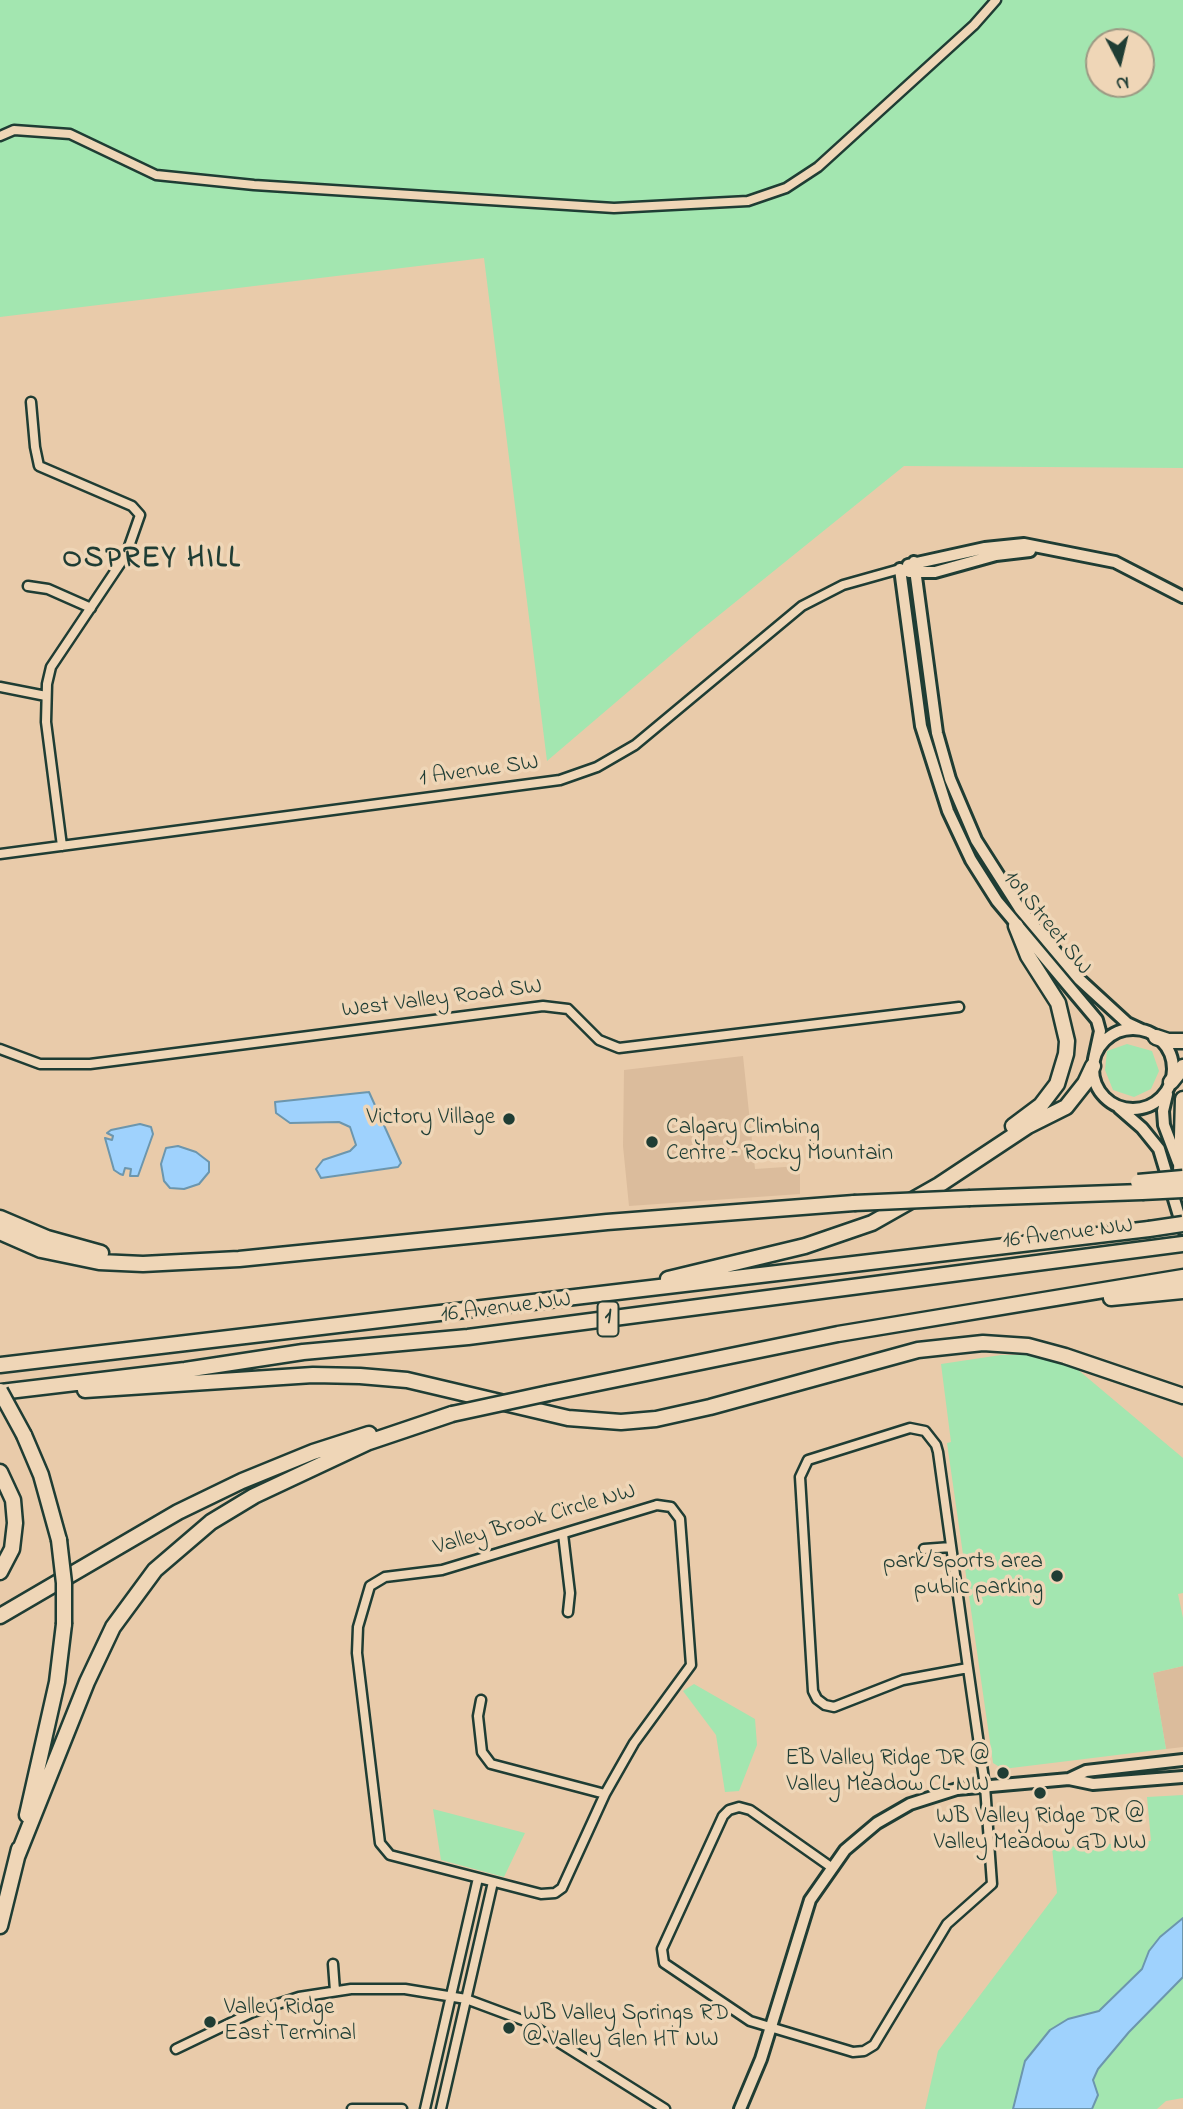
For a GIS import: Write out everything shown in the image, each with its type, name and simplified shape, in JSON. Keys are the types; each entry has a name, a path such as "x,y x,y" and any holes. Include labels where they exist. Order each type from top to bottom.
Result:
{"highway":[{"path":"983,1156 1051,1094 1057,1084 1066,1054 1065,1027 1058,1003 1028,956 1016,926"},
{"path":"1149,1034 1168,1041 1183,1041"},
{"path":"622,1291 805,1245 872,1223 939,1185 1028,1126 1066,1107 1085,1083 1094,1062"},
{"path":"1170,1085 1183,1068"},
{"path":"1140,1187 1182,1176 1183,1099"},
{"path":"0,1233 41,1250 99,1262 144,1264 239,1259 607,1222 854,1203 1140,1187 1183,1190"},
{"path":"0,1218 47,1238 144,1264"},
{"name":"16 Avenue NW","path":"0,1365 1183,1224"},
{"name":"16 Avenue NW","path":"0,1392 303,1352 468,1337 1183,1244"},
{"path":"0,1616 178,1512 242,1481 313,1452 373,1432 838,1334 1029,1304 1172,1288 1183,1277"},
{"path":"60,1386 94,1391 313,1375 360,1376 407,1380 568,1418 621,1422 656,1419 710,1407 918,1350 983,1343 1028,1346 1183,1396"},
{"path":"0,1392 24,1434 41,1475 59,1540 64,1583 64,1624 58,1682 0,1926"},
{"path":"18,1857 87,1682 113,1627 155,1570 211,1522 254,1496 369,1442 452,1414"},
{"path":"0,1472 13,1500 15,1523 12,1549 0,1572"}],"street":[{"path":"0,136 14,130 70,134 156,175 254,186 614,208 748,201 786,188 818,167 974,25 996,0"},
{"path":"31,402 34,447 40,466 132,506 141,515 126,555 51,667 46,696 46,722 62,846"},
{"path":"900,569 914,562 1003,545 1024,544 1115,562 1183,597"},
{"path":"900,569 915,574 1007,553 1050,550"},
{"name":"109 Street SW","path":"914,562 936,733 950,779 976,840 1020,909 1079,979 1127,1023 1149,1034"},
{"name":"109 Street SW","path":"900,569 916,693 934,774 971,860 1016,926 1097,1020 1099,1041 1094,1062"},
{"name":"1 Avenue SW","path":"0,854 545,784 577,775 635,745 802,606 843,585 900,569"},
{"path":"28,586 48,589 91,608"},
{"path":"0,687 46,696"},
{"name":"West Valley Road SW","path":"0,1049 40,1064 90,1064 543,1006 556,1006 574,1012 599,1040 620,1048 959,1007"},
{"path":"1182,1176 1164,1125 1163,1111 1173,1068 1170,1053 1149,1034 1127,1030 1113,1035 1101,1045 1094,1062 1097,1087 1105,1098 1142,1128 1159,1149 1183,1230"},
{"path":"1117,1106 1132,1110 1146,1107 1159,1100 1170,1085"},
{"path":"831,1867 750,1810 732,1808 723,1816 662,1949 664,1964 669,1970 750,2021 769,2029 856,2052 874,2045 947,1924 992,1884 985,1786 938,1452 933,1440 925,1431 905,1429 814,1457 802,1467 800,1478 813,1691 817,1699 834,1707 903,1680 968,1668"},
{"name":"Valley Brook Circle NW","path":"657,1505 671,1507 680,1519 691,1665 634,1743 605,1794 558,1891 546,1895 394,1857 382,1847 357,1653 358,1627 370,1586 380,1578 442,1570 563,1534 657,1505"},
{"path":"563,1534 570,1593 568,1612"},
{"path":"924,1549 951,1547"},
{"path":"481,1700 478,1716 482,1752 491,1764 605,1794"},
{"path":"1069,1779 1086,1770 1183,1760"},
{"path":"740,2109 769,2029 803,1918 831,1867 864,1833 910,1804 957,1789 1069,1779 1093,1784 1183,1777"},
{"path":"425,2109 478,1878"},
{"path":"441,2109 493,1882"},
{"path":"332,1964 335,1991"},
{"path":"176,2049 264,2007 335,1991 385,1987 466,1999 514,2016 553,2036 665,2109"},
{"path":"352,2109 402,2109"}],"shaded area":[{"path":"743,1056 755,1169 800,1166 800,1194 629,1206 623,1146 624,1070"},
{"path":"1183,1666 1183,1747 1166,1749 1153,1673"}],"green space":[{"path":"0,0 1183,0 1183,468 904,466 697,633 547,761 484,258 0,317"},
{"path":"1127,1044 1152,1051 1159,1071 1151,1089 1134,1097 1113,1090 1105,1070 1107,1051"},
{"path":"1001,1355 1042,1355 1077,1369 1183,1458 1183,1593 1178,1594 1183,1618 1183,1666 1153,1673 1166,1749 1003,1769 993,1763 947,1443 951,1442 941,1364"},
{"path":"694,1684 755,1719 757,1745 739,1791 725,1792 716,1735 683,1691"},
{"path":"1183,1795 1183,2098 1166,2101 1157,2109 925,2109 938,2051 1057,1893 1052,1848 1151,1841 1147,1797"},
{"path":"433,1809 525,1833 504,1877 441,1860"}],"water":[{"path":"369,1092 401,1163 398,1167 321,1178 316,1169 323,1160 350,1151 356,1145 350,1127 339,1122 290,1123 276,1113 275,1102"},
{"path":"140,1124 151,1127 153,1134 138,1176 130,1176 131,1169 125,1168 123,1175 120,1174 114,1170 105,1138 112,1140 113,1136 107,1133"},
{"path":"178,1146 196,1152 209,1162 209,1172 199,1184 184,1189 170,1188 164,1181 161,1164 166,1148"},
{"path":"1183,1918 1183,1977 1129,2032 1098,2069 1093,2080 1098,2095 1092,2109 1013,2109 1025,2061 1050,2030 1068,2019 1099,2011 1142,1969 1149,1951 1160,1937"}],"place":[{"name":"Victory Village","path":"509,1119"},
{"name":"Calgary Climbing Centre – Rocky Mountain","path":"652,1142"},
{"name":"park/sports area public parking","path":"1057,1576"},
{"name":"EB Valley Ridge DR @ Valley Meadow CL NW","path":"1003,1773"},
{"name":"WB Valley Ridge DR @ Valley Meadow GD NW","path":"1040,1793"},
{"name":"Valley Ridge East Terminal","path":"210,2022"},
{"name":"WB Valley Springs RD @ Valley Glen HT NW","path":"509,2028"}],"district":[{"name":"OSPREY HILL","path":"152,561"}]}
